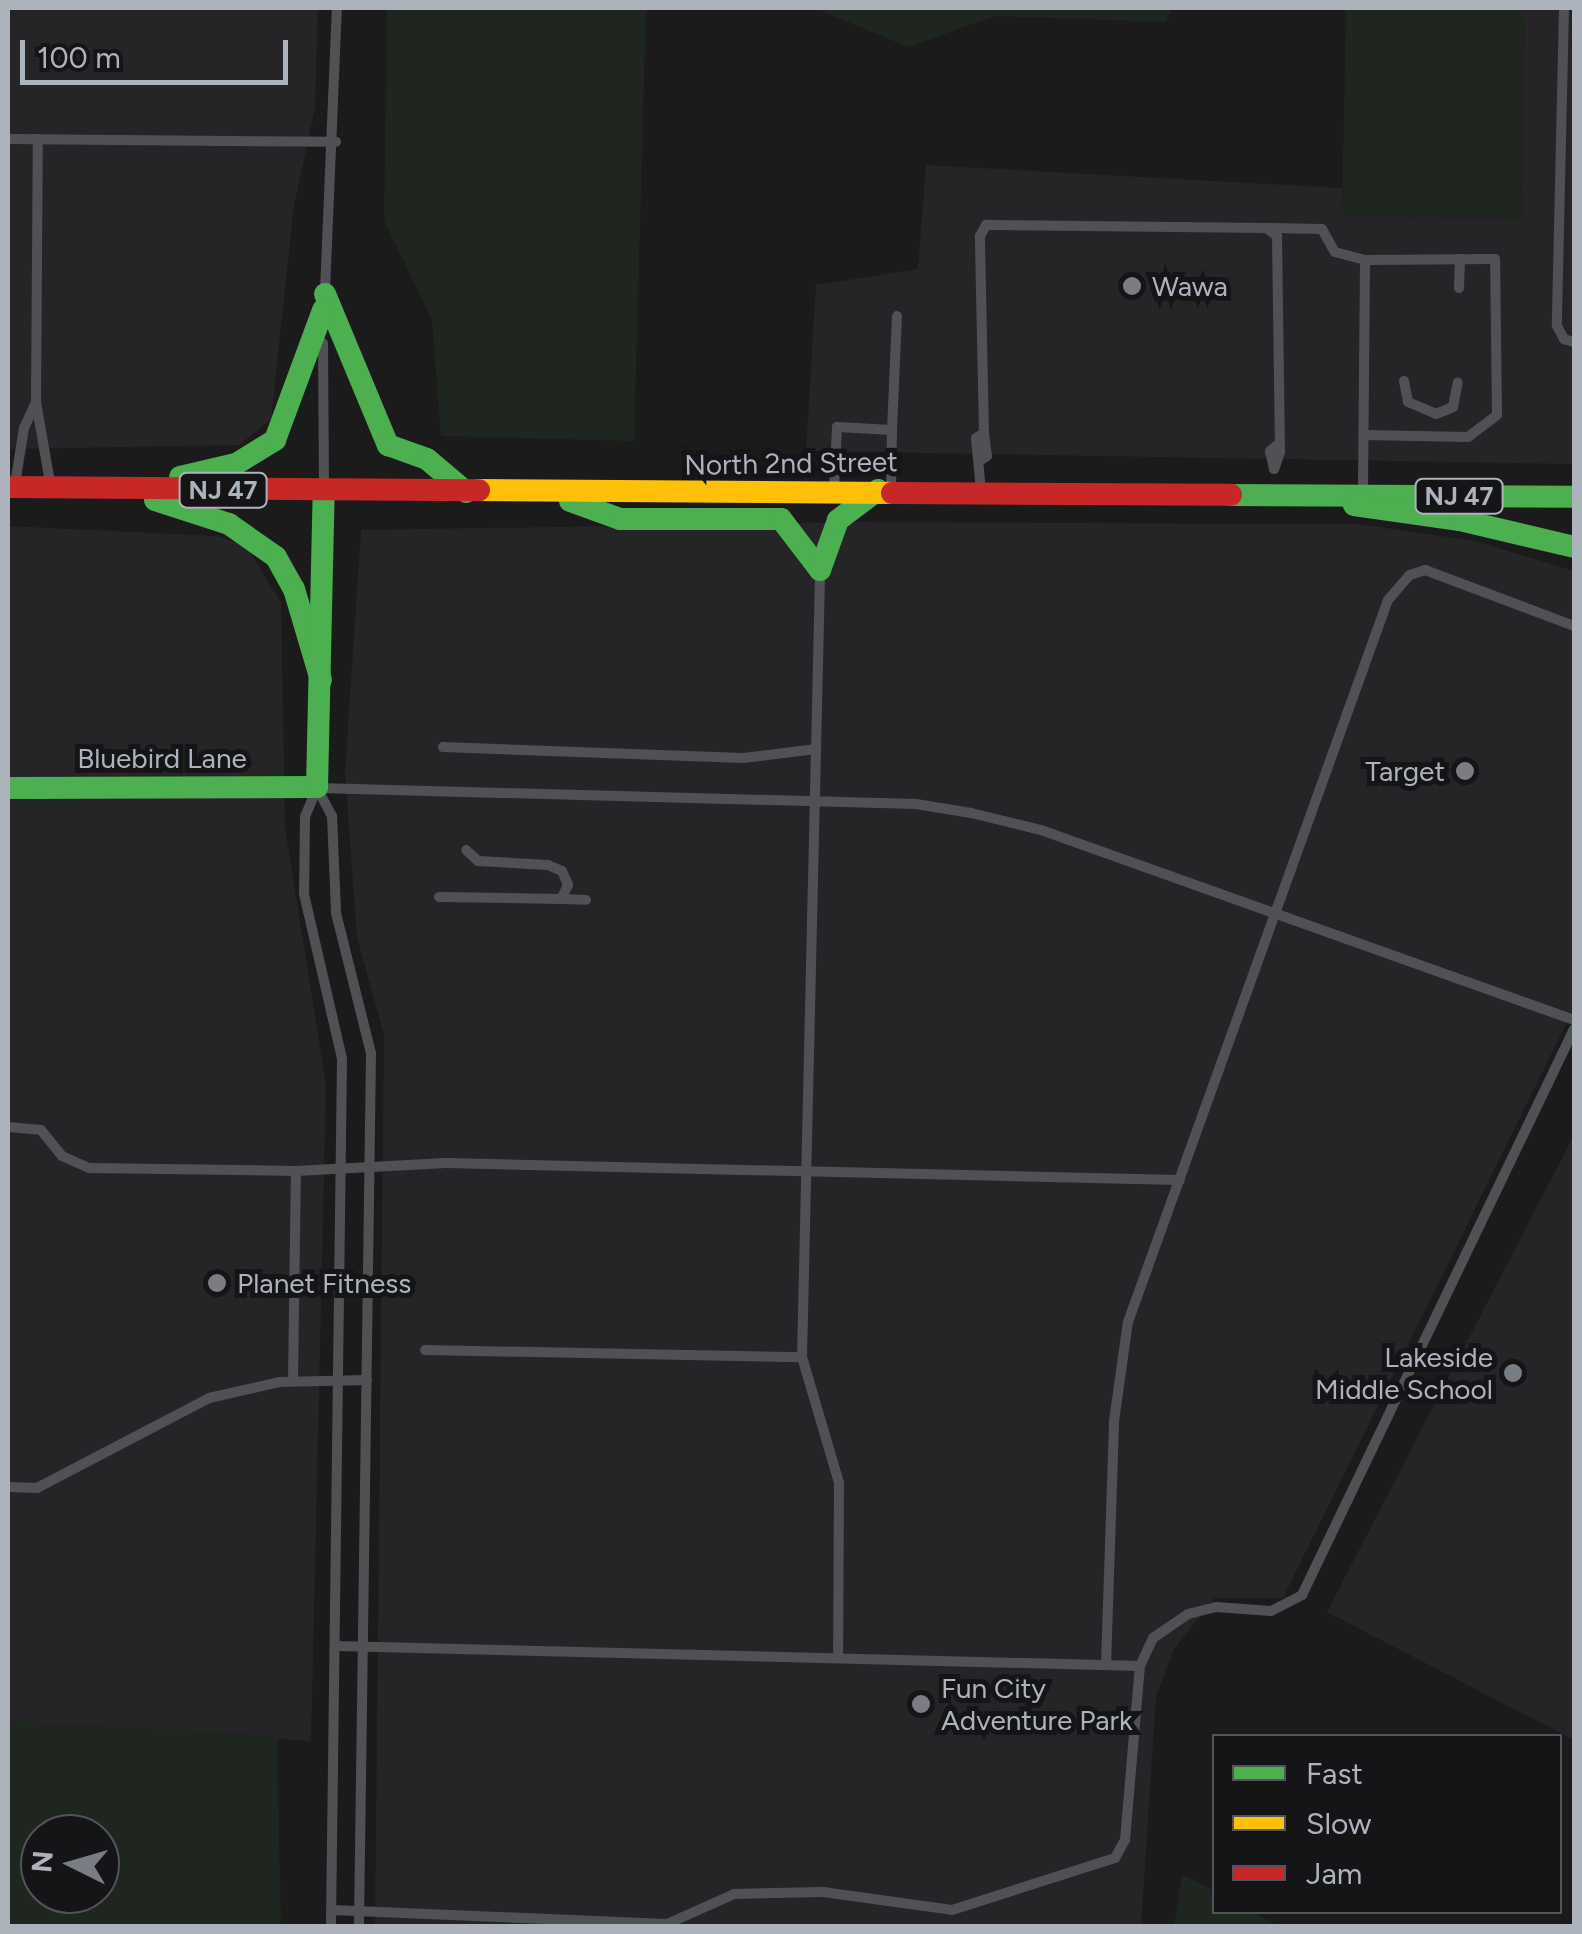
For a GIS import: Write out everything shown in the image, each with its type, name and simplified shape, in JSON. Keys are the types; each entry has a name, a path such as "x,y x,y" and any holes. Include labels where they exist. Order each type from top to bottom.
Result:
{"main road":[{"path":"122,490 236,464 275,440 324,302"},
{"path":"324,302 388,445 427,459 466,492"},
{"name":"North 2nd Street","path":"11,486 558,494 834,490 1568,500"},
{"path":"122,490 229,524 276,557 294,589 321,680"},
{"path":"317,788 324,490"},
{"path":"820,570 838,520 884,491"},
{"path":"558,494 620,519 780,519 820,570"},
{"path":"1328,495 1366,509 1460,520 1574,547"},
{"name":"Bluebird Lane","path":"8,788 317,788"}],"lane":[{"path":"324,490 324,302 336,142 337,8"},
{"path":"1564,8 1558,326 1564,339 1574,342"},
{"path":"8,139 336,142"},
{"path":"38,139 36,402 50,488"},
{"path":"980,492 981,460 987,456 980,236 986,225 1322,229 1334,252 1365,260 1460,259 1498,263 1494,422 1468,437 1364,435"},
{"path":"1266,228 1277,236 1276,446"},
{"path":"1459,288 1460,259"},
{"path":"1363,495 1365,260"},
{"path":"884,491 892,430 897,316"},
{"path":"1404,381 1408,402 1436,414 1453,407 1458,382"},
{"path":"11,486 24,428 36,402"},
{"path":"834,490 837,427 892,430"},
{"path":"820,570 802,1357 840,1483 838,1658"},
{"path":"1106,1665 1114,1421 1128,1322 1270,915 1388,600 1410,575 1424,570 1574,626"},
{"path":"442,747 743,758 816,749"},
{"path":"317,788 916,804 1024,826 1574,1020"},
{"path":"317,788 332,816 336,913 370,1054 359,1926"},
{"path":"317,788 304,817 304,894 342,1059 331,1926"},
{"path":"466,850 478,861 562,871 568,885 561,899"},
{"path":"439,898 586,900"},
{"path":"332,1910 668,1924 734,1894 823,1892 952,1910 1116,1858 1125,1840 1140,1666 1153,1638 1188,1614 1216,1607 1271,1612 1302,1595 1574,1029"},
{"path":"8,1127 41,1130 62,1156 89,1168 296,1171 368,1163 1180,1180"},
{"path":"294,1382 296,1171"},
{"path":"425,1350 802,1357"},
{"path":"8,1487 37,1488 208,1398 294,1382 368,1380"},
{"path":"336,1646 1140,1666"}],"shaded area":[{"path":"8,8 318,8 315,108 294,205 271,419 239,445 8,449"},
{"path":"387,8 646,8 634,441 441,436 432,320 384,220"},
{"path":"777,8 1172,8 1166,22 995,16 908,47 817,9"},
{"path":"1346,8 1525,8 1521,219 1342,215"},
{"path":"1525,8 1574,8 1574,464 806,451 816,285 918,269 926,165 1342,188 1343,215 1521,219"},
{"path":"857,522 1358,524 1475,541 1574,571 1574,1008 1283,1598 1215,1598 1174,1649 1156,1696 1141,1926 375,1926 384,1035 357,937 345,772 361,530"},
{"path":"8,526 216,536 245,545 281,602 285,827 326,1085 311,1741 8,1721"},
{"name":"Lakeside Middle School","path":"1574,1135 1574,1740 1327,1612"},
{"path":"8,1721 277,1735 281,1926 8,1926"},
{"path":"1182,1874 1212,1890 1212,1914 1256,1914 1280,1926 1174,1926"}],"traffic: fast":[{"path":"325,294 388,445 427,459 466,492"},
{"path":"180,477 236,464 275,440 323,310"},
{"path":"8,788 317,787 324,489"},
{"path":"820,570 838,520 878,490"},
{"path":"1231,495 1574,497"},
{"path":"155,500 229,524 276,557 294,589 321,680"},
{"path":"570,501 620,519 781,519 820,570"},
{"path":"1354,505 1460,520 1574,547"}],"traffic: slow":[{"path":"479,490 892,493"}],"traffic: jam":[{"path":"8,487 479,490"},
{"path":"892,493 1231,495"}],"place":[{"name":"Wawa","path":"1132,286"},
{"name":"Target","path":"1465,771"},
{"name":"Planet Fitness","path":"217,1283"},
{"name":"Lakeside Middle School","path":"1513,1373"},
{"name":"Fun City Adventure Park","path":"921,1704"}]}
